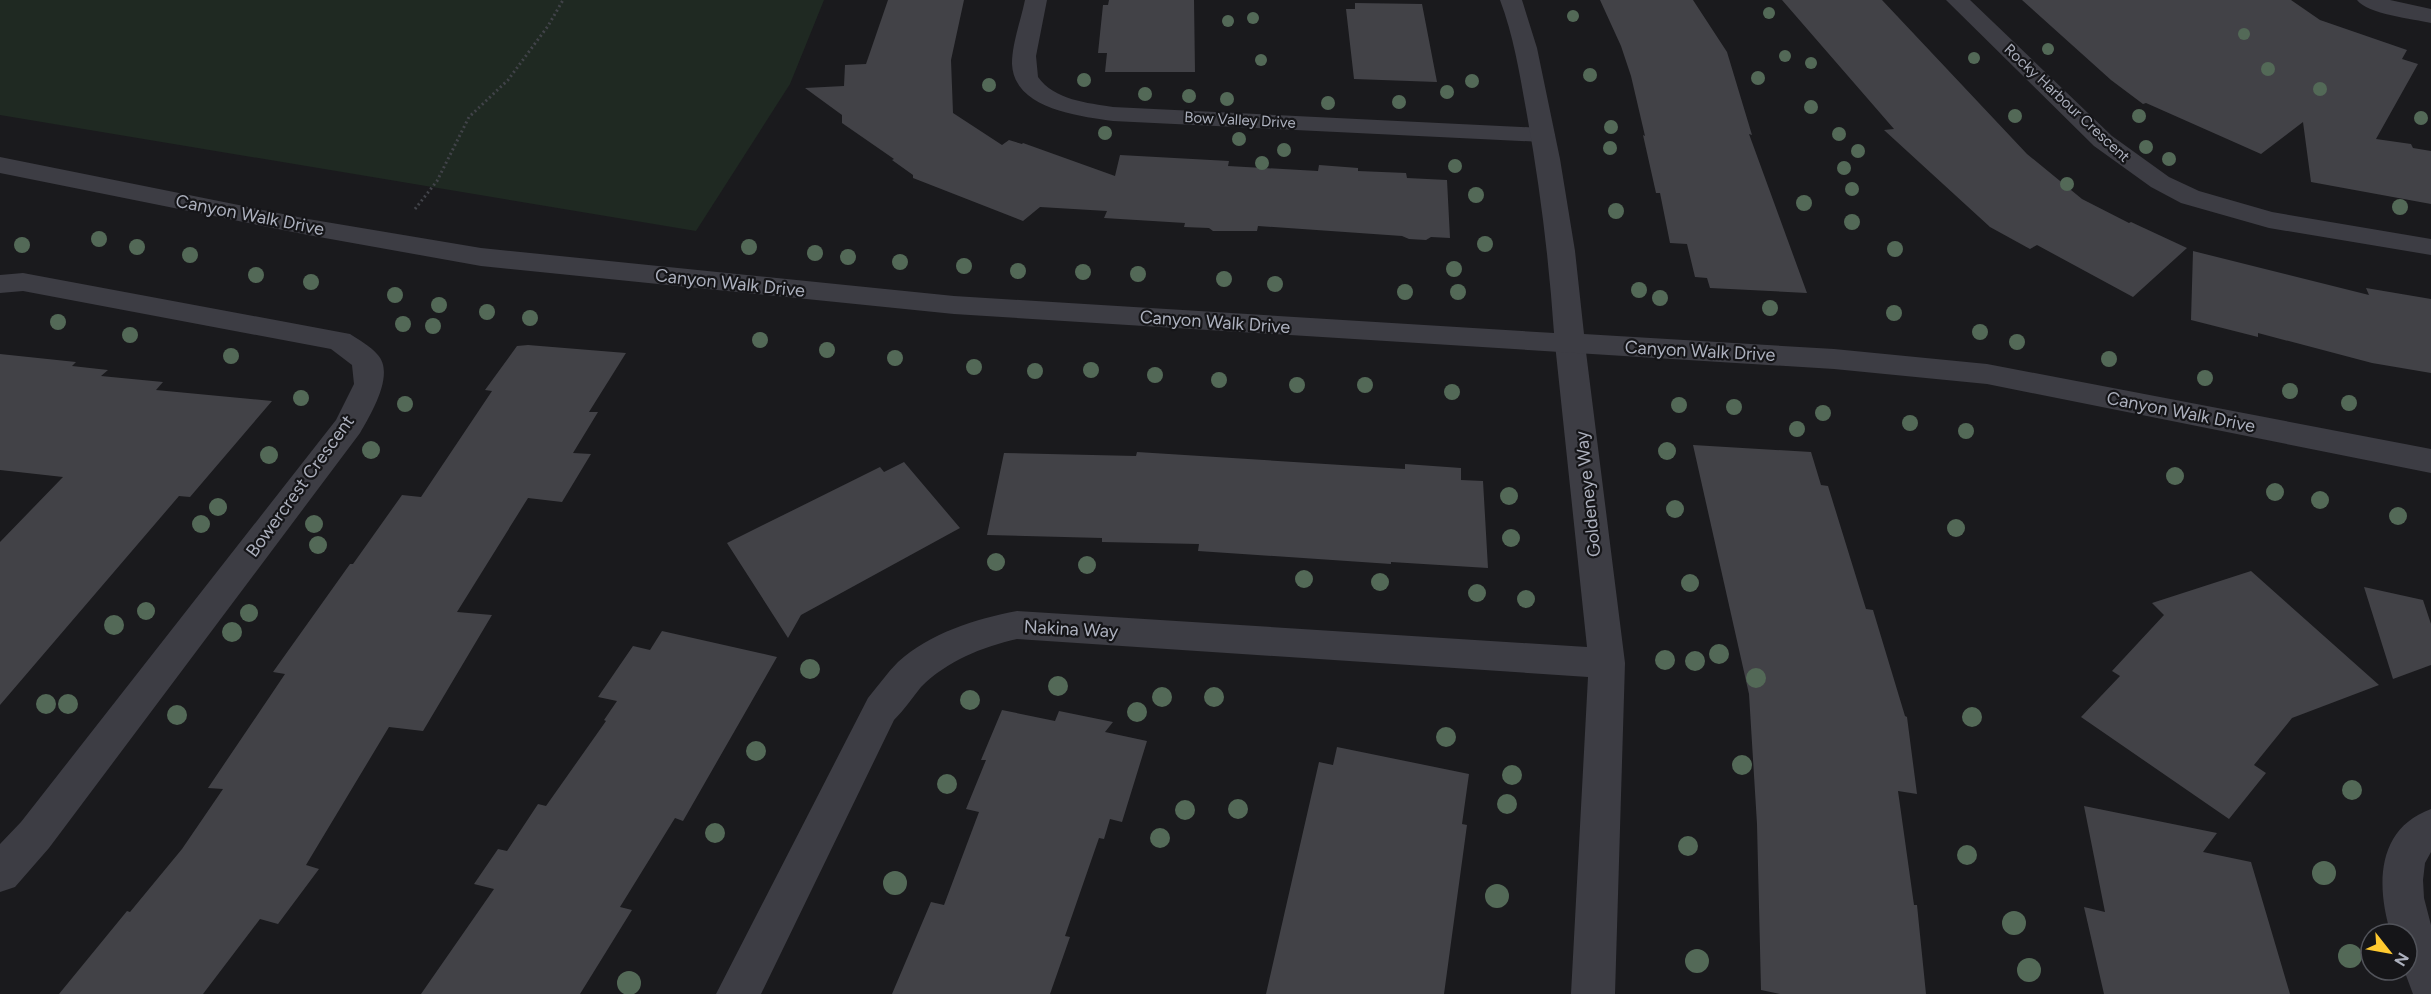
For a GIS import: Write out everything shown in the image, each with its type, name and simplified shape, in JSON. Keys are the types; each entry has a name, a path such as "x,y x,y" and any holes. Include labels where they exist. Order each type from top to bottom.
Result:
{"street":[{"name":"Bow Valley Drive","path":"1036,0 1023,66 1030,83 1050,100 1079,108 1113,114 1544,135"},
{"name":"Goldeneye Way","path":"1511,0 1528,61 1544,135 1567,297 1570,344 1607,663 1593,994"},
{"name":"Rocky Harbour Crescent","path":"1957,0 2103,141 2160,183 2190,197 2269,220 2431,247"},
{"path":"2368,0 2395,9 2431,16"},
{"name":"Canyon Walk Drive","path":"0,165 308,227 481,256 954,305 1570,344 1833,358 1987,374 2431,461"},
{"name":"Bowercrest Crescent","path":"0,284 23,282 340,341 367,360 369,384 342,434 35,835 0,873"},
{"name":"Nakina Way","path":"738,994 881,710 914,671 965,639 1017,625 1607,663"},
{"path":"2431,827 2412,844 2402,871 2404,909 2431,984"}],"path":[{"path":"412,212 437,181 469,117 507,80 548,26 563,0"}],"shaded area":[{"path":"0,0 824,0 790,84 696,231 0,115"}],"building":[{"path":"888,0 964,0 951,60 953,113 1002,145 1009,140 1023,143 1115,176 1120,155 1229,161 1228,166 1318,171 1319,165 1358,168 1358,171 1406,173 1407,178 1447,180 1450,238 1409,239 1402,236 1258,226 1257,231 1213,231 1209,228 1184,227 1185,223 1104,218 1107,211 1040,207 1023,221 913,178 913,175 892,160 894,159 842,123 842,115 805,88 844,86 845,65 866,64"},
{"path":"1109,0 1194,0 1195,72 1105,72 1107,53 1098,53 1103,5 1108,5"},
{"path":"1600,0 1693,0 1727,52 1752,135 1749,134 1807,293 1710,288 1707,278 1695,277 1687,244 1670,243 1660,193 1656,193 1631,76 1621,46"},
{"path":"1782,0 1882,0 2027,154 2082,199 2129,223 2187,248 2133,297 2037,245 2030,249 1990,227 1884,130 1894,129"},
{"path":"2022,0 2291,0 2320,20 2407,50 2402,59 2418,64 2376,139 2411,144 2413,148 2431,151 2431,204 2311,182 2303,122 2261,154 2146,103 2143,104 2111,80"},
{"path":"1355,3 1422,4 1437,82 1354,79 1346,9 1355,9"},
{"path":"2193,251 2369,295 2366,288 2431,299 2431,373 2372,363 2258,333 2258,337 2191,320"},
{"path":"517,346 626,353 589,412 598,412 573,453 591,454 562,502 528,498 457,612 492,615 423,731 389,727 306,865 319,869 278,924 260,919 203,994 59,994 127,911 130,912 182,849 223,789 208,788 285,674 273,672 350,564 353,564 402,495 421,497 492,391 485,390"},
{"path":"0,354 76,362 72,366 108,370 101,376 163,382 156,390 272,401 190,497 179,496 0,705 0,542 63,477 0,470"},
{"path":"1693,445 1811,452 1821,485 1828,486 1866,609 1873,610 1907,717 1917,794 1898,791 1914,905 1917,905 1926,994 1780,994 1761,990 1757,824 1749,694"},
{"path":"1137,452 1405,469 1405,464 1461,468 1461,480 1483,481 1488,568 1198,551 1199,544 1102,542 1102,538 987,535 1004,453 1136,456"},
{"path":"904,462 960,528 801,615 788,638 727,543 880,467 884,472"},
{"path":"2251,571 2379,685 2292,718 2254,765 2266,773 2229,819 2081,717 2120,676 2112,671 2164,615 2152,603"},
{"path":"2364,587 2423,600 2431,624 2431,665 2393,679"},
{"path":"662,631 777,657 683,821 675,818 620,907 632,910 580,994 421,994 494,889 474,884 498,849 507,851 538,804 546,806 606,721 604,720 617,701 598,697 633,646 650,650"},
{"path":"1002,710 1055,721 1059,711 1113,722 1105,732 1147,741 1122,822 1110,819 1104,839 1099,838 1065,936 1070,937 1050,994 892,994 931,902 944,905 979,812 966,809 986,760 981,760"},
{"path":"1337,747 1469,774 1462,824 1467,825 1444,994 1266,994 1319,762 1333,765"},
{"path":"2084,806 2217,833 2203,852 2251,862 2290,994 2104,994 2084,907 2105,912"}]}
